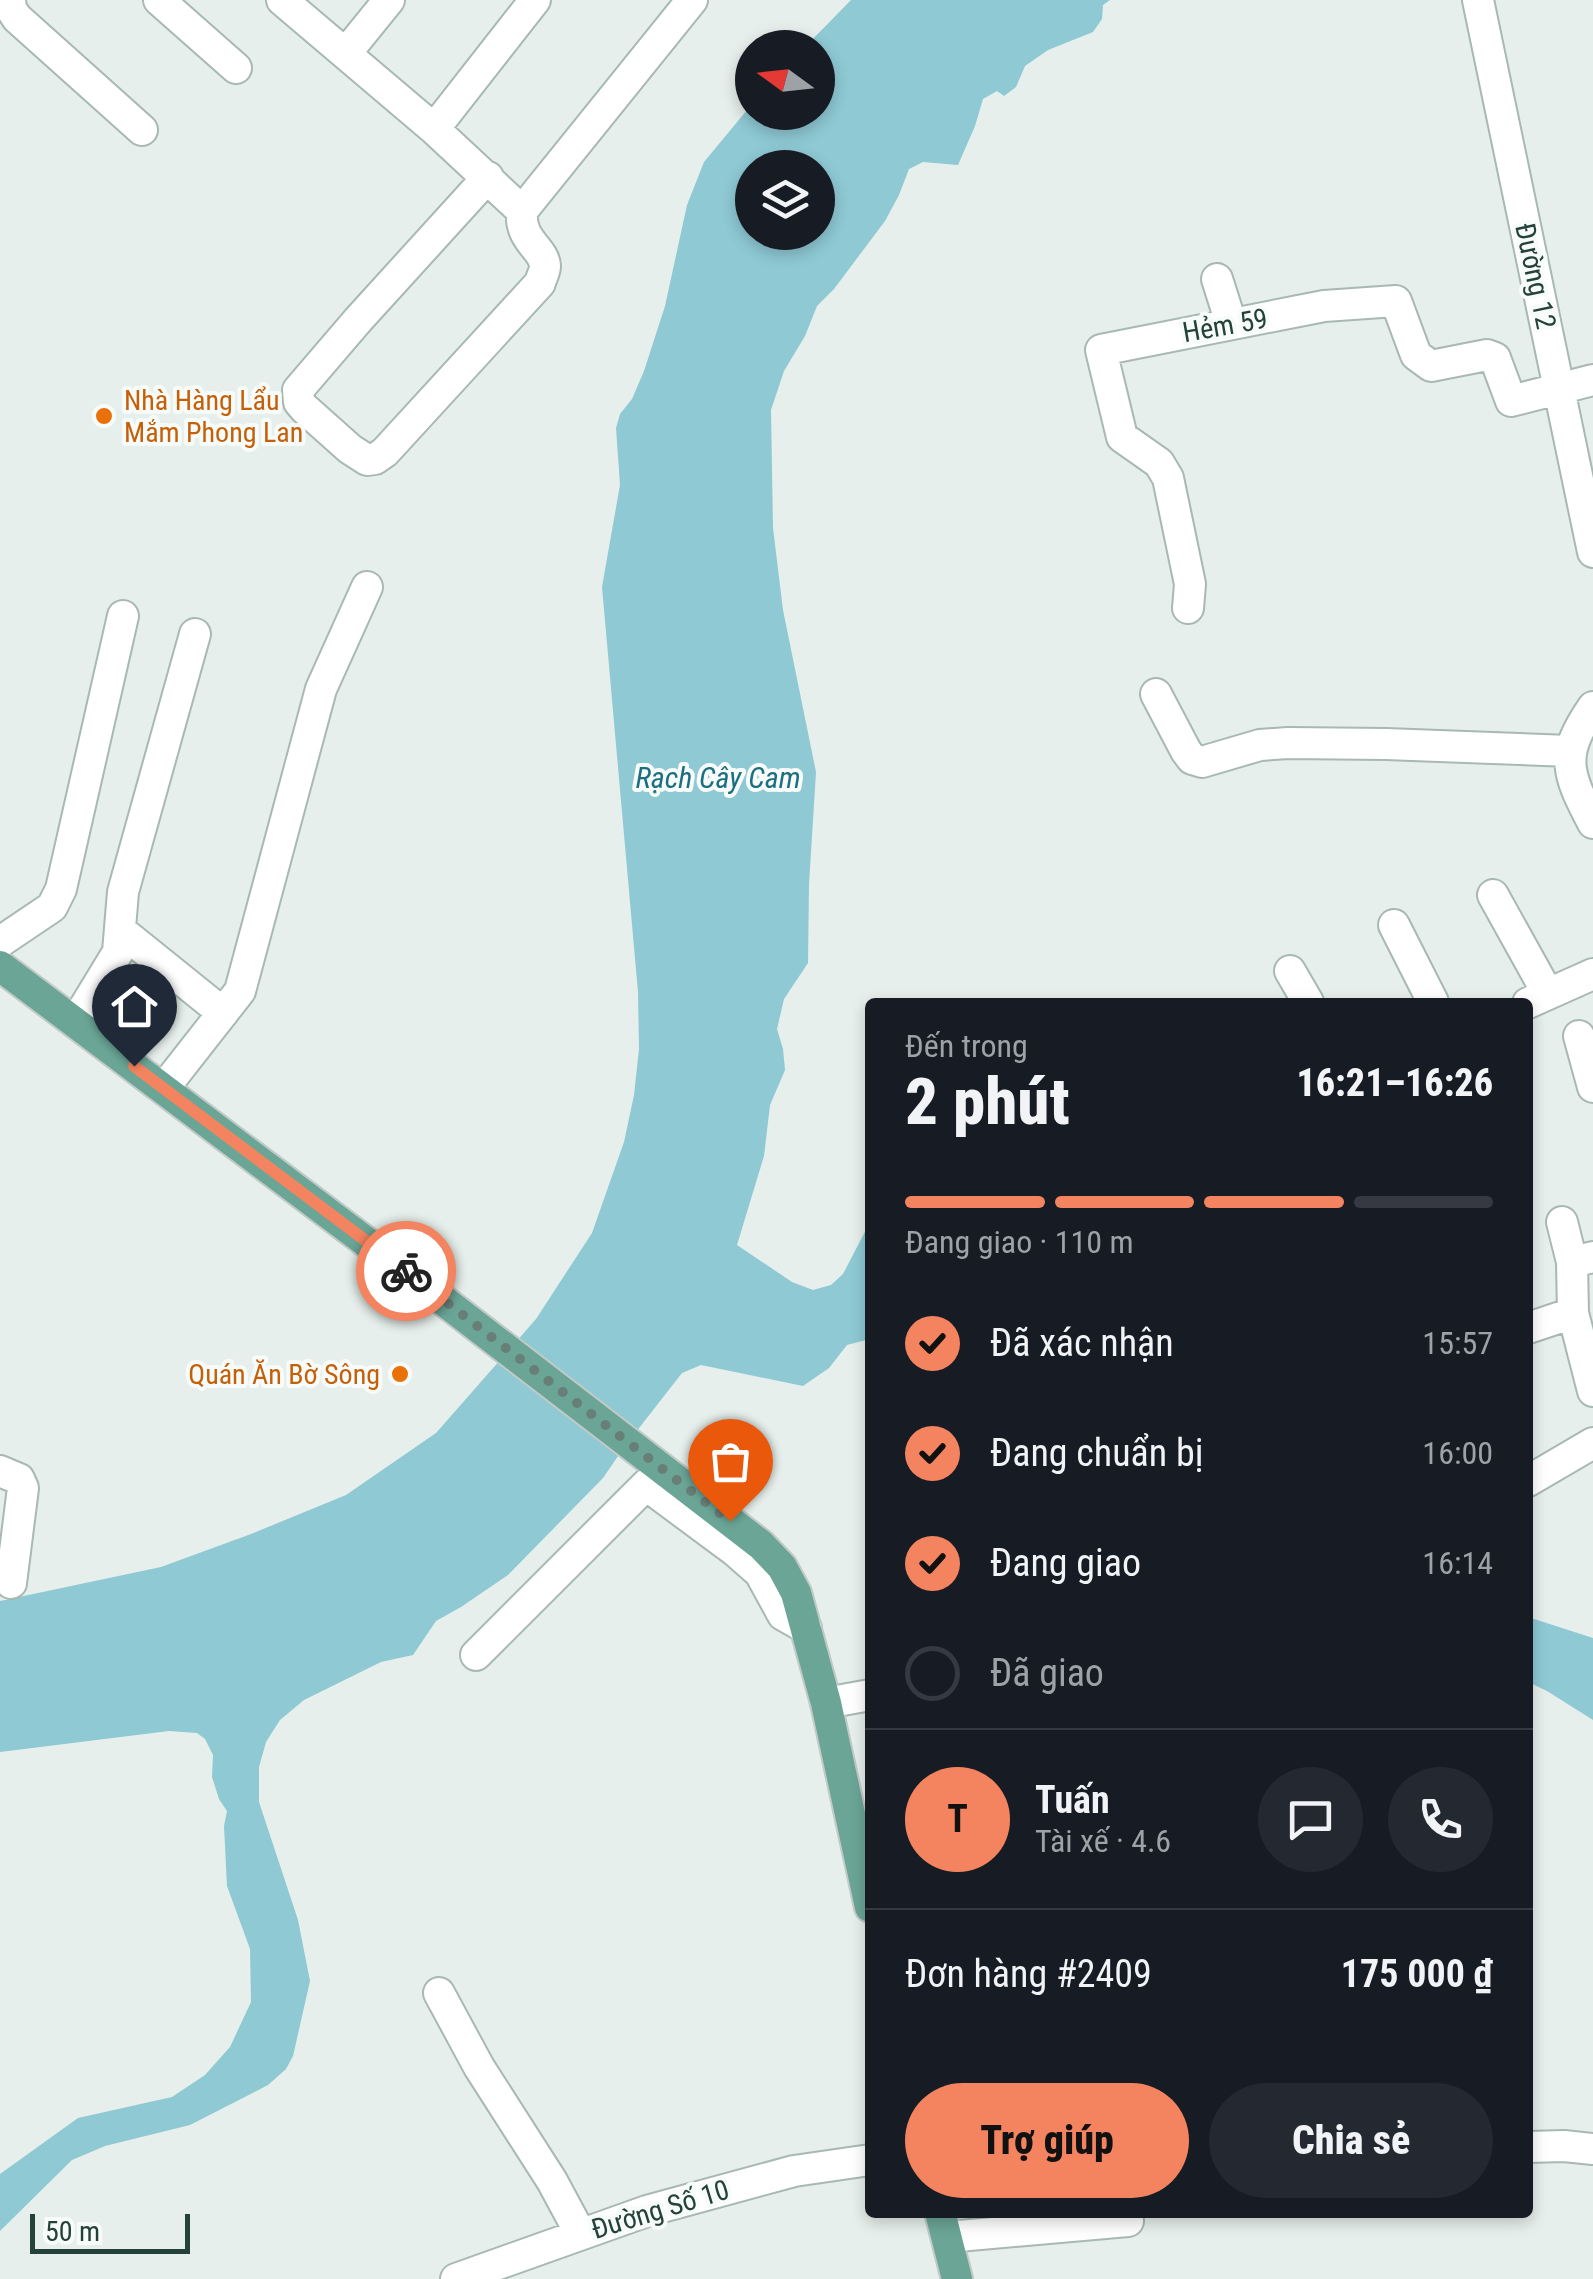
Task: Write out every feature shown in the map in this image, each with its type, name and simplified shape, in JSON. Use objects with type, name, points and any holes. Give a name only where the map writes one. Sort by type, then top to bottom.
[{"type":"main road","points":[[0,966],[418,1280],[761,1545],[782,1567],[796,1593],[826,1702],[865,1884]]},
{"type":"main road","points":[[944,2225],[957,2279]]},
{"type":"street","points":[[10,0],[17,18],[142,130]]},
{"type":"street","points":[[159,0],[236,68]]},
{"type":"street","points":[[282,0],[434,129],[522,211]]},
{"type":"street","points":[[346,53],[389,0]]},
{"type":"street","points":[[434,129],[535,0]]},
{"type":"street","points":[[488,177],[298,390],[304,408],[367,460],[385,452],[540,283],[545,266],[521,224],[522,211],[692,0]]},
{"type":"street","name":"Đường 12","points":[[1478,0],[1593,552]]},
{"type":"street","points":[[1217,280],[1231,323]]},
{"type":"street","name":"Hẻm 59","points":[[1188,608],[1190,584],[1168,478],[1159,464],[1122,437],[1101,350],[1324,306],[1396,301],[1416,355],[1431,366],[1487,354],[1495,358],[1511,401],[1559,388]]},
{"type":"street","points":[[1559,388],[1593,380]]},
{"type":"street","points":[[164,1088],[240,990],[322,689],[368,588]]},
{"type":"street","points":[[0,942],[52,907],[61,889],[123,616]]},
{"type":"street","points":[[76,1021],[118,952],[124,892],[195,634]]},
{"type":"street","points":[[1156,694],[1186,751],[1192,759],[1202,762],[1260,745],[1288,743],[1570,752]]},
{"type":"street","points":[[1593,707],[1576,731],[1570,752],[1574,787],[1593,823]]},
{"type":"street","points":[[1493,895],[1538,999],[1593,974]]},
{"type":"street","points":[[1394,925],[1431,998]]},
{"type":"street","points":[[120,930],[222,1013]]},
{"type":"street","points":[[1290,971],[1306,998]]},
{"type":"street","points":[[1579,1036],[1593,1087]]},
{"type":"street","points":[[1562,1222],[1582,1259],[1573,1313],[1593,1391]]},
{"type":"street","points":[[1533,1326],[1573,1313]]},
{"type":"street","points":[[1533,1478],[1593,1443]]},
{"type":"street","points":[[0,1471],[19,1479],[23,1488],[11,1582]]},
{"type":"street","points":[[476,1655],[646,1486],[747,1562],[760,1574],[783,1615],[806,1628]]},
{"type":"street","points":[[826,1702],[865,1696]]},
{"type":"street","points":[[439,1993],[580,2233]]},
{"type":"street","points":[[1533,2147],[1593,2149]]},
{"type":"street","name":"Đường Số 10","points":[[456,2279],[647,2211],[794,2170],[865,2161]]},
{"type":"street","points":[[944,2225],[1128,2220]]},
{"type":"water","name":"Rạch Cây Cam","points":[[851,0],[1110,0],[1103,5],[1102,19],[1093,32],[1048,50],[1025,66],[1016,87],[1004,96],[997,91],[983,99],[958,165],[923,162],[909,169],[885,221],[817,306],[784,371],[771,410],[773,528],[783,610],[816,772],[808,963],[784,999],[777,1029],[785,1070],[770,1105],[764,1156],[737,1245],[792,1282],[813,1290],[831,1285],[843,1274],[865,1232],[865,1340],[847,1345],[829,1368],[803,1386],[701,1365],[682,1373],[603,1478],[508,1575],[436,1621],[413,1655],[381,1662],[304,1700],[280,1720],[266,1742],[259,1767],[259,1802],[298,1920],[310,1981],[293,2056],[286,2069],[268,2085],[190,2125],[105,2146],[72,2160],[0,2231],[0,2174],[78,2118],[172,2097],[205,2075],[230,2047],[251,2002],[250,1949],[227,1886],[227,1811],[212,1777],[213,1755],[205,1739],[197,1733],[169,1731],[0,1752],[0,1601],[161,1567],[251,1534],[346,1495],[436,1433],[536,1319],[592,1233],[624,1142],[639,1049],[638,992],[602,587],[620,485],[616,428],[644,371],[665,306],[687,205],[704,162],[735,125],[735,130],[835,130],[835,30],[822,30]]},
{"type":"water","points":[[1533,1619],[1593,1638],[1593,1720],[1533,1684]]},
{"type":"way so far","points":[[406,1271],[730,1521]]},
{"type":"place","name":"Nhà Hàng Lẩu Mắm Phong Lan","points":[[104,416]]},
{"type":"place","name":"Quán Ăn Bờ Sông","points":[[400,1374]]},
{"type":"route","points":[[134,1066],[406,1271]]}]
